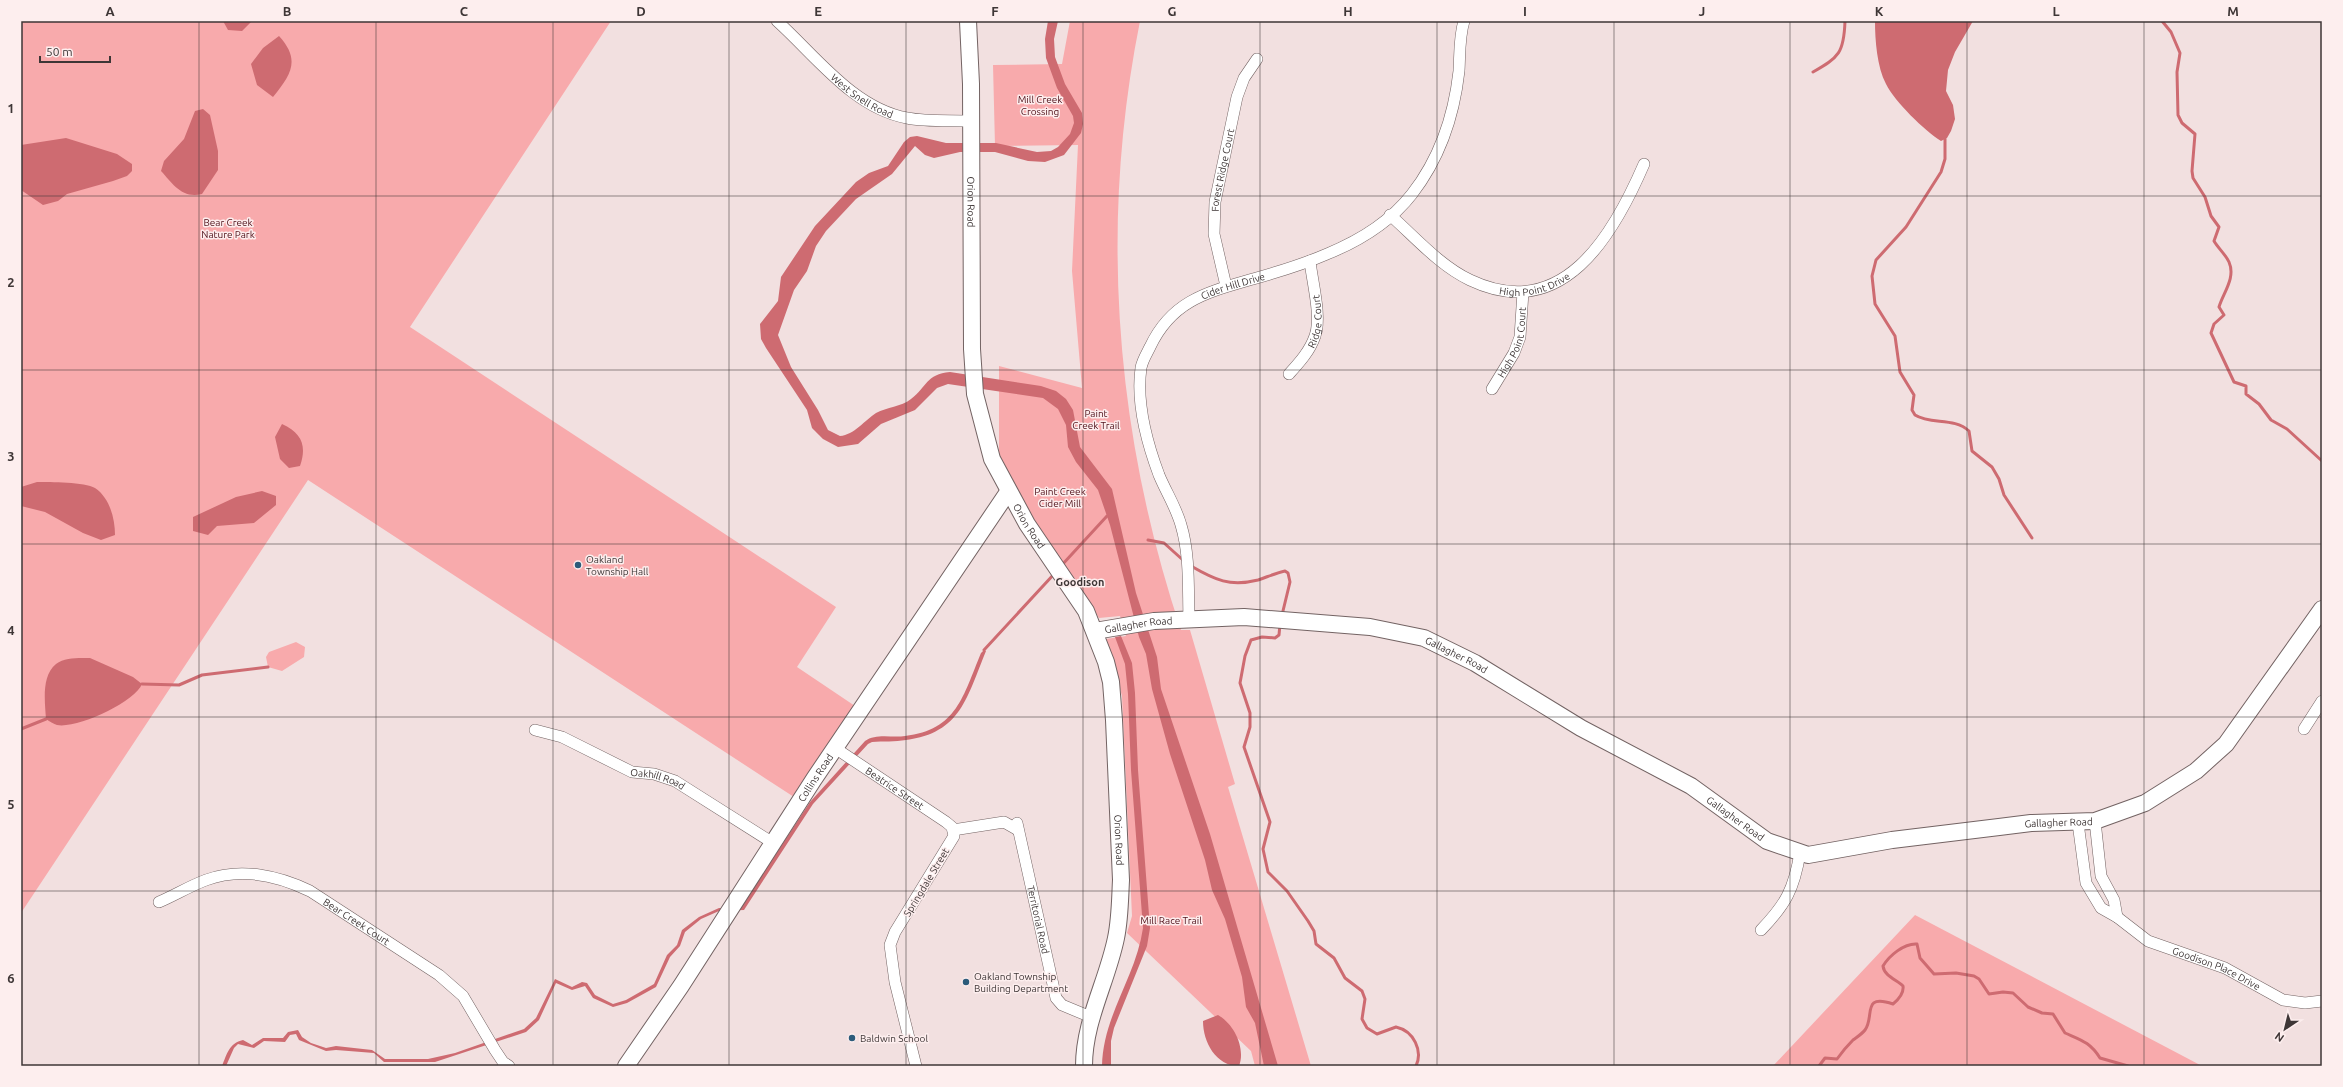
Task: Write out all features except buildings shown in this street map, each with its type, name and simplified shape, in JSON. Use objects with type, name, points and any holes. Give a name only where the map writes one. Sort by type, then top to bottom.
[{"type":"street","name":"West Snell Road","points":[[777,21],[836,77],[873,105],[907,118],[971,121]]},
{"type":"street","name":"Orion Road","points":[[968,21],[971,121],[972,371],[975,394],[992,459],[1008,492],[1027,524],[1069,583],[1095,631],[1111,682],[1115,728],[1121,880],[1116,939],[1092,1018]]},
{"type":"street","name":"Cider Hill Drive","points":[[1189,618],[1188,565],[1181,526],[1159,476],[1149,443],[1142,413],[1141,367],[1159,330],[1173,313],[1187,302],[1226,286],[1310,261],[1356,241],[1390,215],[1412,195],[1436,158],[1451,117],[1461,29],[1464,21]]},
{"type":"street","name":"Forest Ridge Court","points":[[1226,286],[1214,234],[1215,202],[1237,97],[1244,78],[1257,59]]},
{"type":"street","name":"High Point Drive","points":[[1390,215],[1451,268],[1469,280],[1495,290],[1523,292],[1536,290],[1559,281],[1588,260],[1605,238],[1627,202],[1644,164]]},
{"type":"street","name":"Ridge Court","points":[[1289,374],[1304,356],[1316,335],[1317,320],[1310,261]]},
{"type":"street","name":"High Point Court","points":[[1492,389],[1514,353],[1520,338],[1523,292]]},
{"type":"street","name":"Collins Road","points":[[626,1066],[681,986],[835,748],[1008,492]]},
{"type":"street","name":"Gallagher Road","points":[[1095,631],[1154,621],[1189,618],[1244,618],[1370,627],[1424,638],[1475,663],[1581,728],[1691,786],[1767,841],[1808,855],[1822,854],[1892,840],[2005,826],[2031,823],[2078,823],[2095,821],[2145,803],[2166,791],[2196,770],[2226,744],[2322,609]]},
{"type":"street","points":[[2304,729],[2322,701]]},
{"type":"street","name":"Oakhill Road","points":[[535,730],[562,737],[632,772],[654,774],[675,781],[773,843]]},
{"type":"street","name":"Beatrice Street","points":[[835,748],[940,818],[953,830]]},
{"type":"street","points":[[2095,821],[2101,876],[2114,900],[2117,917]]},
{"type":"street","name":"Territorial Road","points":[[953,830],[1004,822],[1018,827],[1031,879],[1056,998],[1062,1005],[1092,1018]]},
{"type":"street","name":"Goodison Place Drive","points":[[2078,823],[2086,883],[2101,908],[2117,917],[2148,941],[2220,965],[2283,1000],[2305,1003],[2322,1001]]},
{"type":"street","name":"Springdale Street","points":[[916,1066],[899,999],[890,945],[895,932],[954,836],[953,830]]},
{"type":"street","points":[[1761,930],[1780,911],[1789,896],[1796,876],[1800,853]]},
{"type":"street","name":"Bear Creek Court","points":[[159,902],[195,884],[222,876],[249,874],[292,882],[310,891],[439,974],[463,996],[503,1062],[510,1066]]},
{"type":"street","points":[[1084,1066],[1084,1045],[1092,1018]]},
{"type":"green space","name":"Bear Creek Nature Park","points":[[21,21],[611,21],[410,327],[836,607],[797,667],[855,706],[794,797],[308,480],[21,913]]},
{"type":"green space","points":[[1070,21],[1140,21],[1127,98],[1120,175],[1118,251],[1120,328],[1128,405],[1141,480],[1159,556],[1181,630],[1190,630],[1235,784],[1228,787],[1311,1066],[1255,1066],[1251,1051],[1127,933],[1132,916],[1122,696],[1106,639],[1126,636],[1120,616],[1099,618],[1030,519],[999,465],[999,366],[1082,388],[1072,271],[1078,145],[995,146],[993,65],[1062,64]]},
{"type":"green space","points":[[296,642],[305,647],[304,657],[282,671],[268,667],[266,657],[269,652]]},
{"type":"green space","points":[[1915,915],[2202,1066],[1773,1066]]},
{"type":"shaded area","points":[[223,21],[252,21],[242,31],[228,30]]},
{"type":"shaded area","points":[[1048,21],[1058,21],[1054,39],[1055,57],[1065,84],[1082,113],[1083,124],[1081,133],[1064,155],[1045,162],[1028,161],[995,152],[960,152],[934,158],[925,155],[915,146],[892,174],[856,199],[826,231],[816,246],[807,271],[794,290],[778,335],[791,367],[818,410],[828,430],[840,436],[855,430],[876,413],[907,402],[931,378],[942,373],[950,372],[1041,386],[1056,391],[1066,399],[1073,410],[1080,447],[1112,489],[1136,593],[1157,657],[1161,689],[1210,834],[1278,1066],[1264,1066],[1255,1023],[1246,1007],[1242,977],[1225,919],[1212,890],[1205,860],[1170,754],[1152,689],[1146,654],[1139,637],[1110,525],[1098,490],[1076,462],[1068,447],[1066,425],[1058,409],[1043,398],[948,384],[937,388],[915,410],[881,424],[858,444],[838,447],[823,439],[812,428],[807,410],[761,339],[760,324],[778,301],[781,277],[815,226],[856,182],[869,173],[888,166],[904,142],[910,137],[917,136],[946,143],[996,143],[1037,152],[1051,151],[1058,147],[1070,134],[1074,123],[1073,116],[1057,88],[1046,58],[1045,39]]},
{"type":"shaded area","points":[[1875,21],[1973,21],[1955,52],[1948,70],[1946,91],[1953,105],[1955,119],[1947,138],[1941,141],[1926,130],[1910,115],[1890,91],[1880,70],[1876,45]]},
{"type":"shaded area","points":[[279,36],[286,45],[292,60],[289,74],[285,82],[273,97],[257,85],[251,64],[263,48]]},
{"type":"shaded area","points":[[203,109],[210,115],[218,151],[218,170],[202,194],[195,195],[178,189],[161,171],[164,161],[184,139],[195,111]]},
{"type":"shaded area","points":[[66,138],[117,154],[132,164],[132,171],[127,176],[67,194],[58,201],[43,205],[21,190],[21,145]]},
{"type":"shaded area","points":[[282,424],[294,432],[301,441],[303,452],[300,466],[289,468],[280,459],[275,437]]},
{"type":"shaded area","points":[[37,482],[76,483],[95,488],[104,497],[111,509],[115,535],[101,540],[83,533],[45,512],[21,506],[21,487]]},
{"type":"shaded area","points":[[262,491],[276,496],[276,505],[254,523],[217,526],[208,535],[193,531],[193,517],[236,497]]},
{"type":"shaded area","points":[[1121,636],[1132,663],[1135,693],[1138,770],[1150,928],[1147,946],[1114,1028],[1111,1041],[1111,1066],[1102,1066],[1108,1030],[1134,963],[1143,928],[1131,770],[1128,694],[1125,664],[1115,637]]},
{"type":"shaded area","points":[[984,650],[986,651],[967,698],[960,710],[950,721],[939,730],[924,736],[902,741],[872,742],[868,744],[813,804],[744,910],[719,911],[701,919],[685,932],[680,946],[670,957],[656,987],[627,1003],[613,1007],[593,998],[585,986],[572,990],[556,983],[539,1020],[526,1032],[435,1062],[384,1062],[374,1053],[336,1050],[326,1051],[299,1040],[296,1034],[290,1035],[285,1042],[264,1041],[254,1048],[238,1044],[234,1048],[226,1066],[222,1066],[227,1053],[238,1041],[243,1040],[252,1045],[263,1038],[283,1038],[288,1032],[298,1030],[302,1037],[311,1043],[326,1048],[336,1046],[372,1050],[385,1059],[428,1059],[455,1053],[524,1029],[536,1018],[555,979],[572,987],[582,982],[587,983],[595,995],[613,1004],[626,1000],[654,984],[667,955],[677,945],[682,930],[699,917],[719,908],[740,908],[810,802],[865,741],[879,736],[905,736],[922,732],[936,727],[947,718],[963,697],[981,653]]},
{"type":"shaded area","points":[[72,658],[90,658],[133,677],[142,684],[129,699],[91,719],[78,723],[57,725],[46,719],[45,690],[48,675],[51,669],[56,664],[64,660]]},
{"type":"shaded area","points":[[1218,1015],[1234,1030],[1240,1044],[1241,1059],[1239,1066],[1224,1062],[1218,1057],[1212,1051],[1205,1037],[1203,1021]]},
{"type":"waterway","points":[[1813,72],[1829,62],[1838,53],[1843,40],[1845,21]]},
{"type":"waterway","points":[[2162,21],[2171,32],[2180,53],[2177,72],[2178,115],[2182,123],[2195,134],[2192,171],[2193,178],[2205,197],[2211,216],[2219,227],[2214,241],[2228,259],[2231,268],[2230,280],[2219,307],[2224,315],[2214,324],[2211,333],[2234,382],[2246,386],[2246,394],[2259,404],[2271,420],[2287,429],[2322,461]]},
{"type":"waterway","points":[[1945,139],[1945,159],[1941,172],[1906,227],[1876,260],[1872,276],[1875,304],[1895,336],[1900,372],[1914,395],[1912,410],[1915,415],[1928,420],[1950,422],[1969,431],[1972,451],[1992,467],[1999,479],[2004,495],[2032,538]]},
{"type":"waterway","points":[[1061,566],[1107,516]]},
{"type":"waterway","points":[[1148,540],[1164,543],[1184,561]]},
{"type":"waterway","points":[[1191,566],[1223,581],[1239,583],[1258,580],[1285,571],[1288,573],[1290,582],[1282,615]]},
{"type":"waterway","points":[[984,650],[1055,573]]},
{"type":"waterway","points":[[1280,624],[1279,635],[1275,638],[1262,637],[1251,640],[1245,656],[1240,683],[1250,713],[1250,727],[1244,747],[1270,822],[1263,849],[1268,872],[1287,891],[1308,921],[1314,931],[1316,944],[1334,958],[1345,978],[1362,991],[1365,999],[1362,1019],[1367,1028],[1377,1034],[1396,1027],[1408,1033],[1412,1037],[1417,1048],[1418,1060],[1416,1066]]},
{"type":"waterway","points":[[142,684],[179,685],[202,675],[268,667]]},
{"type":"waterway","points":[[21,729],[46,719]]},
{"type":"waterway","points":[[1819,1066],[1825,1058],[1837,1059],[1851,1042],[1865,1030],[1868,1025],[1873,1004],[1883,1001],[1893,1004],[1899,998],[1902,994],[1903,986],[1888,975],[1883,966],[1897,951],[1912,944],[1917,944],[1920,958],[1934,974],[1956,973],[1974,976],[1979,979],[1989,994],[2003,992],[2013,993],[2028,1007],[2042,1013],[2053,1014],[2065,1033],[2089,1045],[2100,1058],[2128,1066]]},
{"type":"place","name":"Oakland Township Hall","points":[[578,565]]},
{"type":"place","name":"Oakland Township Building Department","points":[[966,982]]},
{"type":"place","name":"Baldwin School","points":[[852,1038]]},
{"type":"district","name":"Goodison","points":[[1080,582]]},
{"type":"park label","name":"Mill Creek Crossing","points":[[1040,104]]},
{"type":"park label","name":"Paint Creek Trail","points":[[1096,418]]},
{"type":"park label","name":"Paint Creek Cider Mill","points":[[1060,496]]},
{"type":"park label","name":"Mill Race Trail","points":[[1171,920]]}]
